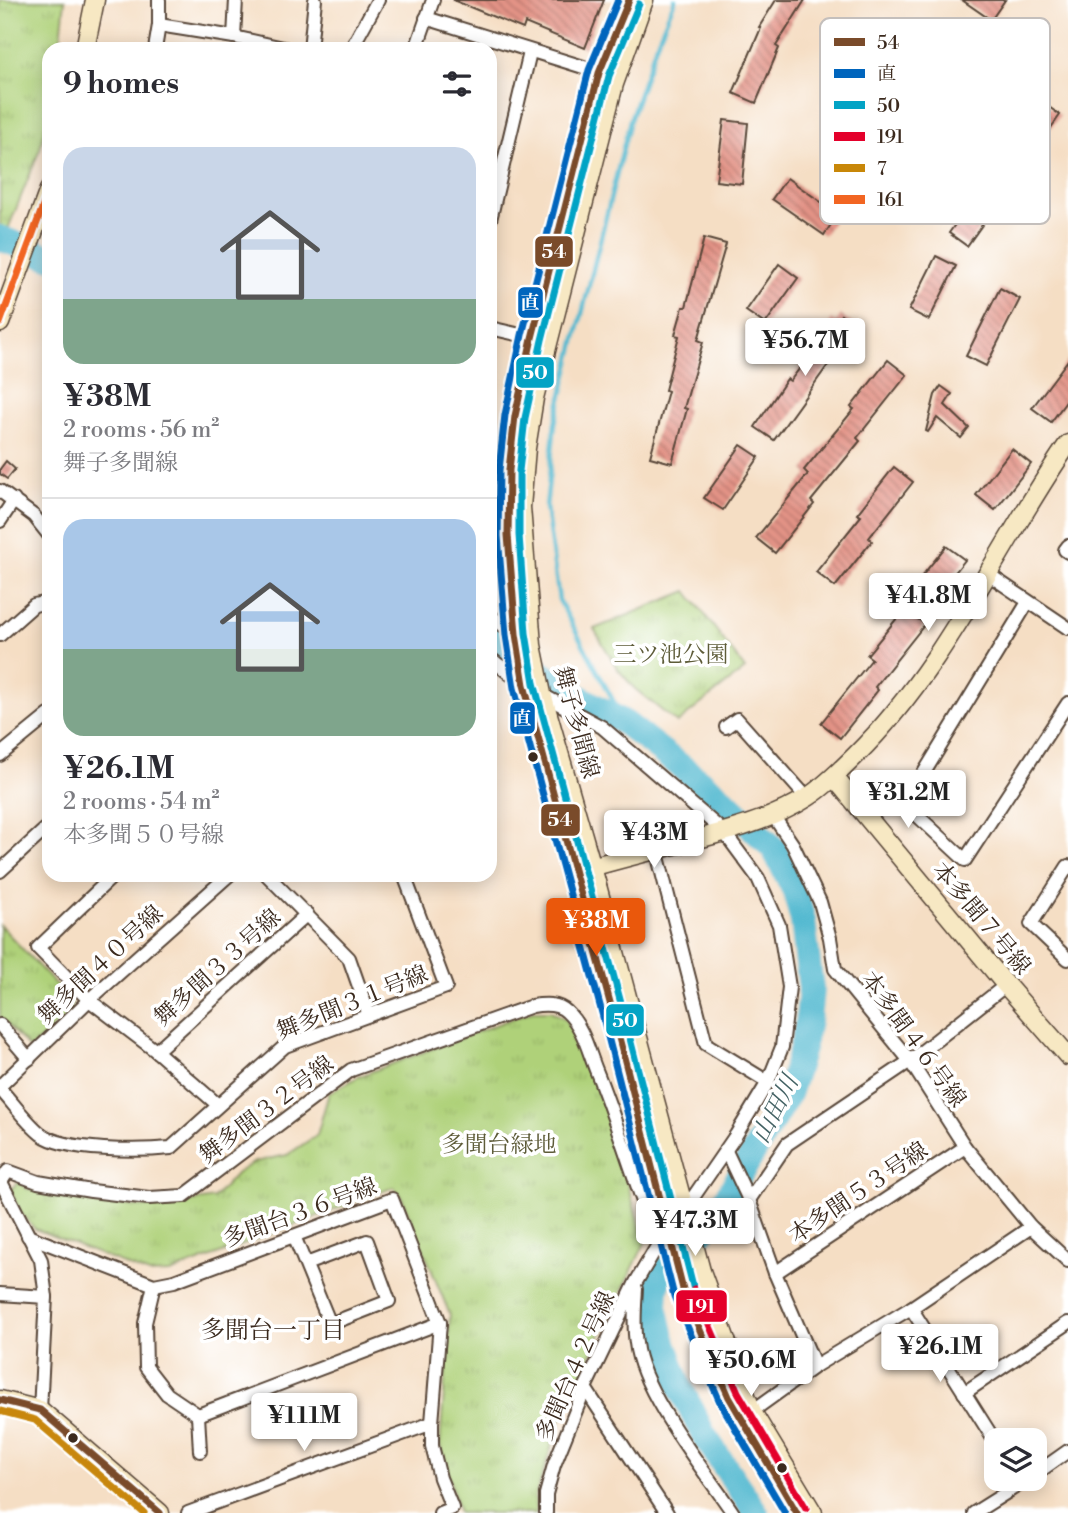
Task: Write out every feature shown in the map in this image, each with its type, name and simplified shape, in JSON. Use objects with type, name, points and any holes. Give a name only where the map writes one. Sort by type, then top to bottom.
[{"type":"street","points":[[86,42],[94,0]]},
{"type":"street","points":[[156,42],[159,0]]},
{"type":"street","points":[[234,37],[236,0]]},
{"type":"street","points":[[311,42],[315,0]]},
{"type":"street","points":[[355,42],[378,0]]},
{"type":"street","points":[[418,42],[433,0]]},
{"type":"street","name":"舞子多聞線","points":[[629,0],[540,339],[515,416],[509,470],[508,535],[516,634],[524,685],[612,1010],[664,1238],[713,1363],[813,1513]]},
{"type":"street","name":"舞子多聞線","points":[[608,75],[644,0]]},
{"type":"street","points":[[426,18],[608,75]]},
{"type":"street","points":[[159,25],[256,42]]},
{"type":"street","points":[[497,191],[530,52]]},
{"type":"street","points":[[1,322],[42,211]]},
{"type":"street","points":[[497,330],[540,339]]},
{"type":"street","name":"舞子多聞線","points":[[540,339],[521,507],[532,645],[542,694],[592,867],[701,1271],[747,1415],[797,1513]]},
{"type":"street","points":[[573,872],[724,832],[807,798],[834,776],[885,727],[929,668],[1068,444]]},
{"type":"street","points":[[0,491],[34,516],[42,526]]},
{"type":"street","points":[[0,521],[14,500]]},
{"type":"street","points":[[1068,546],[1065,550],[1068,552]]},
{"type":"street","points":[[988,574],[1068,628]]},
{"type":"street","points":[[1028,602],[905,804],[965,860],[1068,703]]},
{"type":"street","points":[[0,635],[34,605],[42,603]]},
{"type":"street","points":[[497,621],[532,645]]},
{"type":"street","name":"多聞台４２号線","points":[[497,664],[524,685],[601,727],[724,832],[758,878],[779,925],[789,987],[782,1047],[768,1082],[726,1151],[636,1282],[585,1388],[554,1465],[546,1494],[546,1513]]},
{"type":"street","points":[[726,727],[741,716],[807,798]]},
{"type":"street","points":[[0,755],[42,721]]},
{"type":"street","name":"本多聞７号線","points":[[834,776],[1068,1056]]},
{"type":"street","name":"本多聞４６号線","points":[[772,814],[793,845],[820,902],[830,937],[835,969],[910,1061],[965,1147],[1031,1227],[1068,1262]]},
{"type":"street","points":[[0,871],[42,832]]},
{"type":"street","points":[[656,849],[706,1044],[768,1082]]},
{"type":"street","points":[[1068,866],[1031,924],[1068,959]]},
{"type":"street","points":[[107,882],[38,947],[89,1000],[156,1051],[218,1105]]},
{"type":"street","name":"舞多聞４０号線","points":[[0,1088],[89,1000],[221,882]]},
{"type":"street","points":[[274,882],[349,958],[369,1015]]},
{"type":"street","name":"舞多聞３１号線","points":[[0,1088],[42,1135],[72,1146],[151,1150],[171,1147],[285,1046],[446,987],[407,882]]},
{"type":"street","name":"舞多聞３３号線","points":[[156,1051],[307,914]]},
{"type":"street","points":[[749,1200],[787,1144],[910,1061],[1006,985]]},
{"type":"street","name":"舞多聞３２号線","points":[[28,1236],[1,1182],[8,1171],[38,1182],[91,1191],[149,1198],[184,1196],[351,1070],[532,1006],[547,1004],[565,1010],[579,1027],[609,1103],[643,1206],[664,1238]]},
{"type":"street","points":[[0,1026],[29,1059]]},
{"type":"street","name":"本多聞５３号線","points":[[775,1273],[965,1147]]},
{"type":"street","points":[[726,1151],[749,1200],[775,1273],[816,1366]]},
{"type":"street","name":"多聞台３６号線","points":[[155,1285],[174,1282],[392,1199],[440,1322],[432,1446],[448,1511]]},
{"type":"street","points":[[747,1415],[816,1366],[911,1308],[1031,1227]]},
{"type":"street","points":[[28,1236],[155,1285],[145,1324],[146,1367],[167,1394],[198,1415]]},
{"type":"street","points":[[28,1236],[41,1260],[46,1297],[40,1410]]},
{"type":"street","points":[[294,1236],[330,1324],[389,1301],[367,1241],[306,1264]]},
{"type":"street","points":[[636,1282],[636,1344],[645,1377],[665,1412],[733,1513]]},
{"type":"street","points":[[0,1294],[46,1297]]},
{"type":"street","points":[[911,1308],[986,1428]]},
{"type":"street","points":[[198,1415],[440,1322]]},
{"type":"street","points":[[964,1393],[1068,1323]]},
{"type":"street","points":[[585,1388],[667,1513]]},
{"type":"street","points":[[0,1400],[40,1410],[160,1513]]},
{"type":"street","points":[[198,1415],[200,1451]]},
{"type":"street","points":[[188,1513],[432,1423]]},
{"type":"street","points":[[1047,1466],[1068,1451]]},
{"type":"street","points":[[974,1513],[1006,1491]]},
{"type":"green space","points":[[0,0],[65,0],[61,42],[42,42],[40,149],[8,229],[0,226]]},
{"type":"green space","name":"三ツ池公園","points":[[687,591],[745,669],[677,723],[634,688],[617,668],[594,629]]},
{"type":"green space","points":[[0,925],[72,1002],[72,1011],[30,1049],[0,1017]]},
{"type":"green space","name":"多聞台緑地","points":[[532,1011],[551,1011],[566,1019],[604,1104],[645,1243],[562,1415],[535,1497],[536,1513],[459,1513],[440,1445],[450,1315],[402,1198],[394,1187],[170,1273],[149,1274],[35,1229],[21,1214],[10,1190],[18,1182],[28,1189],[137,1207],[214,1198],[237,1173],[255,1162],[287,1155],[317,1135],[329,1093],[360,1076]]},
{"type":"building","points":[[453,0],[604,0],[585,48],[525,23],[523,29]]},
{"type":"building","points":[[776,0],[805,0],[776,46],[779,48],[756,103],[733,93],[761,28],[759,27]]},
{"type":"building","points":[[962,0],[1005,0],[992,18],[988,18]]},
{"type":"building","points":[[1050,108],[1060,115],[1050,129]]},
{"type":"building","points":[[724,120],[748,123],[742,184],[716,181]]},
{"type":"building","points":[[787,178],[820,201],[820,224],[831,224],[824,235],[772,199]]},
{"type":"building","points":[[955,224],[983,224],[967,246],[949,233]]},
{"type":"building","points":[[704,238],[726,244],[698,340],[703,342],[672,463],[650,457],[668,391],[665,390],[679,336],[675,335],[683,307],[686,307]]},
{"type":"building","points":[[936,256],[956,266],[929,320],[909,310]]},
{"type":"building","points":[[779,264],[798,278],[765,324],[746,311]]},
{"type":"building","points":[[1000,288],[1020,299],[986,366],[966,356]]},
{"type":"building","points":[[841,315],[856,326],[774,440],[755,427],[787,379],[790,381],[809,356],[832,319],[836,322]]},
{"type":"building","points":[[888,360],[907,375],[857,438],[860,441],[811,501],[814,504],[775,553],[756,538],[808,474],[804,470],[854,409],[851,407]]},
{"type":"building","points":[[1068,360],[1068,399],[1051,422],[1032,408]]},
{"type":"building","points":[[941,386],[952,394],[945,405],[969,428],[961,438],[937,418],[928,432],[926,431],[935,395]]},
{"type":"building","points":[[741,445],[759,457],[723,510],[704,498]]},
{"type":"building","points":[[1012,449],[1031,464],[995,510],[976,495]]},
{"type":"building","points":[[6,461],[15,469],[7,479],[0,474]]},
{"type":"building","points":[[894,467],[913,482],[869,538],[872,541],[835,587],[816,572],[861,516],[857,514]]},
{"type":"building","points":[[946,546],[965,560],[918,619],[925,624],[875,687],[878,690],[840,738],[821,723],[872,659],[867,655],[915,596],[909,592]]},
{"type":"waterway","points":[[626,724],[559,600],[546,507],[555,423],[630,120],[657,42],[675,0]]},
{"type":"waterway","points":[[0,238],[42,254]]},
{"type":"waterway","name":"山田川","points":[[497,641],[553,682],[626,724],[723,799],[774,849],[795,891],[803,921],[811,989],[808,1021],[788,1094],[714,1219],[662,1274],[656,1288],[655,1306],[662,1337],[679,1385],[703,1434],[756,1513]]},
{"type":"transit line","name":"直","points":[[618,0],[589,70],[522,335],[505,415],[499,470],[498,536],[506,635],[514,688],[602,1013],[674,1296],[720,1402],[785,1513]]},
{"type":"transit line","name":"54","points":[[629,0],[599,73],[515,416],[509,470],[508,535],[516,634],[524,685],[612,1010],[684,1293],[729,1397],[797,1513]]},
{"type":"transit line","name":"50","points":[[639,4],[609,76],[542,340],[525,418],[519,471],[519,535],[526,633],[534,683],[622,1007],[694,1290]]},
{"type":"transit line","name":"161","points":[[0,323],[42,209]]},
{"type":"transit line","name":"191","points":[[694,1289],[738,1392],[806,1508]]},
{"type":"transit line","name":"54","points":[[0,1400],[40,1410],[160,1513]]},
{"type":"transit line","name":"7","points":[[0,1411],[35,1420],[144,1513]]},
{"type":"district","name":"多聞台一丁目","points":[[273,1330]]}]
